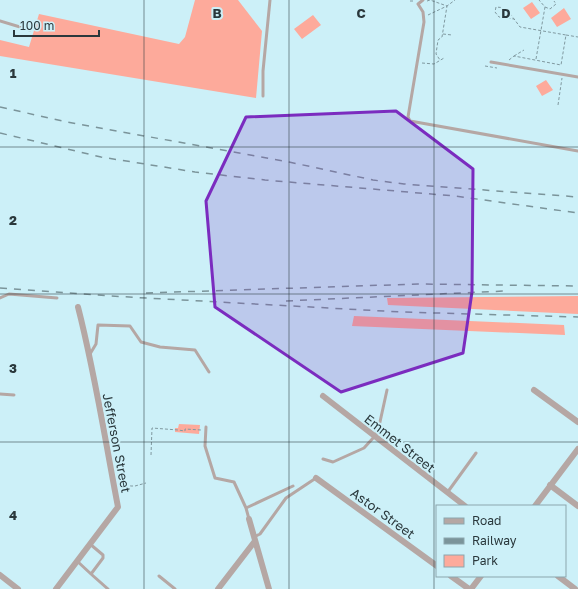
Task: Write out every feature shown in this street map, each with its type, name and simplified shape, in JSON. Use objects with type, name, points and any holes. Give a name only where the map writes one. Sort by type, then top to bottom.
[{"type":"street","name":"Jefferson Street","points":[[56,589],[118,507],[90,355],[78,307]]},
{"type":"street","points":[[534,390],[578,422]]},
{"type":"street","name":"Emmet Street","points":[[323,396],[464,505]]},
{"type":"street","points":[[536,505],[578,449]]},
{"type":"street","name":"Astor Street","points":[[316,478],[436,565]]},
{"type":"street","points":[[550,486],[578,506]]},
{"type":"street","points":[[249,519],[269,589]]},
{"type":"street","points":[[218,589],[255,539]]},
{"type":"street","points":[[0,575],[10,587],[18,589]]},
{"type":"street","points":[[452,577],[470,589],[480,577]]},
{"type":"street","points":[[559,577],[575,589]]},
{"type":"lane","points":[[263,96],[263,71],[270,0]]},
{"type":"lane","points":[[424,2],[418,4],[423,12],[424,22],[408,117],[410,121],[578,151]]},
{"type":"lane","points":[[0,21],[30,30]]},
{"type":"lane","points":[[491,62],[578,78]]},
{"type":"lane","points":[[0,298],[9,294],[58,298]]},
{"type":"lane","points":[[90,355],[96,344],[98,325],[130,326],[142,342],[160,347],[195,350],[209,372]]},
{"type":"lane","points":[[323,459],[334,462],[364,448],[378,430],[387,390]]},
{"type":"lane","points":[[0,394],[14,394]]},
{"type":"lane","points":[[206,428],[205,446],[215,478],[234,482],[246,508],[249,519]]},
{"type":"lane","points":[[447,493],[476,452]]},
{"type":"lane","points":[[255,539],[286,498],[316,478]]},
{"type":"lane","points":[[246,508],[293,486]]},
{"type":"lane","points":[[90,544],[103,555],[103,558],[91,574]]},
{"type":"lane","points":[[77,561],[108,589]]},
{"type":"lane","points":[[159,576],[175,589]]},
{"type":"path","points":[[410,1],[417,0]]},
{"type":"path","points":[[424,2],[430,0],[447,6]]},
{"type":"path","points":[[427,16],[447,6],[455,0]]},
{"type":"path","points":[[539,0],[545,7],[550,9],[556,4],[554,1]]},
{"type":"path","points":[[440,61],[436,54],[438,40],[442,37],[447,6]]},
{"type":"path","points":[[514,19],[499,17],[495,12],[496,7],[506,8],[520,27],[578,37]]},
{"type":"path","points":[[536,60],[545,7]]},
{"type":"path","points":[[426,14],[428,19]]},
{"type":"path","points":[[442,34],[452,35]]},
{"type":"path","points":[[514,56],[561,65],[566,35]]},
{"type":"path","points":[[485,66],[496,68],[524,50]]},
{"type":"path","points":[[422,61],[422,63],[434,64],[444,58]]},
{"type":"path","points":[[558,105],[562,75]]},
{"type":"path","points":[[151,455],[152,428],[185,431],[185,429],[206,428]]},
{"type":"path","points":[[114,486],[135,486],[146,483]]},
{"type":"highlighted area","points":[[396,111],[473,169],[472,292],[463,353],[341,392],[215,307],[206,201],[246,117]]},
{"type":"green space","points":[[195,0],[238,0],[262,31],[256,98],[0,56],[0,40],[29,47],[39,14],[179,44],[185,37]]},
{"type":"green space","points":[[532,2],[540,13],[531,19],[523,8]]},
{"type":"green space","points":[[564,8],[571,19],[557,27],[551,18]]},
{"type":"green space","points":[[313,15],[321,25],[302,39],[294,29]]},
{"type":"green space","points":[[546,80],[553,90],[542,96],[536,86]]},
{"type":"green space","points":[[578,296],[578,314],[388,305],[387,298]]},
{"type":"green space","points":[[354,316],[564,325],[565,335],[352,326]]},
{"type":"green space","points":[[179,424],[200,425],[199,434],[175,432],[175,428],[178,428]]},
{"type":"railway","points":[[0,107],[67,122],[289,162],[373,180],[404,184],[578,197]]},
{"type":"railway","points":[[0,133],[101,157],[195,172],[265,180],[455,196],[578,213]]},
{"type":"railway","points":[[146,293],[418,284],[578,286]]},
{"type":"railway","points":[[0,288],[110,296],[401,312],[578,317]]},
{"type":"railway","points":[[286,301],[504,291]]}]
